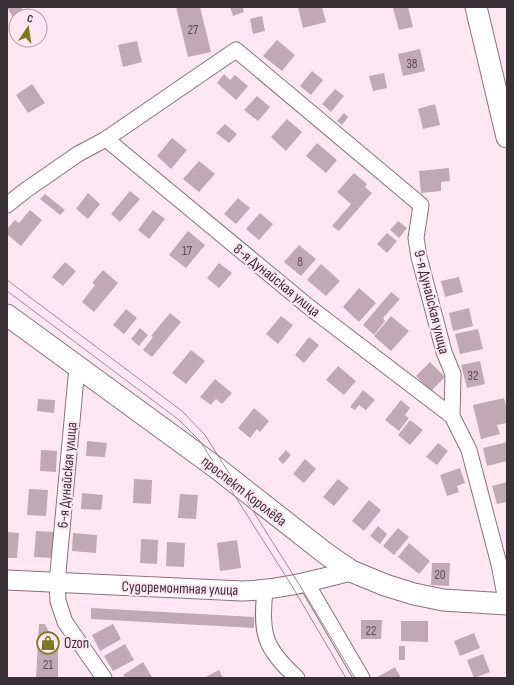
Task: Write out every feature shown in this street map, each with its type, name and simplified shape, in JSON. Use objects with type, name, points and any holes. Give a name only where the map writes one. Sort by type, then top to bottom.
[{"type":"main road","points":[[476,7],[507,137]]},
{"type":"main road","name":"проспект Королёва","points":[[7,315],[218,469],[319,548],[351,571],[385,585],[414,594],[443,600],[507,605]]},
{"type":"street","name":"9-я Дунайская улица","points":[[106,140],[236,50],[421,205],[416,238],[419,257],[444,352],[453,374],[452,416],[468,450],[499,564],[507,605]]},
{"type":"street","points":[[7,205],[78,154],[106,140]]},
{"type":"street","name":"8-я Дунайская улица","points":[[106,140],[309,307],[452,416]]},
{"type":"street","name":"6-я Дунайская улица","points":[[77,367],[57,583],[58,600],[65,622],[104,678]]},
{"type":"street","name":"Судоремонтная улица","points":[[7,580],[265,591],[351,571]]},
{"type":"street","points":[[306,582],[362,678]]},
{"type":"street","points":[[265,591],[262,613],[265,639],[282,664],[297,678]]},
{"type":"building","points":[[7,7],[22,8],[8,8]]},
{"type":"building","points":[[176,7],[200,7],[211,52],[188,57]]},
{"type":"building","points":[[230,7],[243,7],[244,12],[233,16]]},
{"type":"building","points":[[298,7],[322,7],[326,22],[303,28]]},
{"type":"building","points":[[408,7],[413,27],[399,30],[393,8]]},
{"type":"building","points":[[262,16],[265,31],[253,34],[250,19]]},
{"type":"building","points":[[277,40],[295,55],[282,71],[263,56]]},
{"type":"building","points":[[137,41],[142,62],[123,67],[118,45]]},
{"type":"building","points":[[420,49],[425,71],[403,76],[398,54]]},
{"type":"building","points":[[312,71],[323,80],[311,95],[300,86]]},
{"type":"building","points":[[384,73],[387,88],[373,91],[369,76]]},
{"type":"building","points":[[224,74],[230,80],[235,75],[248,86],[236,100],[217,83]]},
{"type":"building","points":[[32,84],[45,103],[28,113],[16,95]]},
{"type":"building","points":[[335,89],[344,96],[331,112],[322,104]]},
{"type":"building","points":[[257,96],[270,107],[258,121],[244,110]]},
{"type":"building","points":[[435,104],[440,125],[423,129],[418,109]]},
{"type":"building","points":[[344,113],[348,117],[342,125],[337,121]]},
{"type":"building","points":[[287,119],[302,132],[286,151],[271,137]]},
{"type":"building","points":[[225,124],[237,134],[229,143],[216,133]]},
{"type":"building","points":[[172,138],[187,150],[171,169],[157,156]]},
{"type":"building","points":[[317,143],[337,160],[326,173],[306,156]]},
{"type":"building","points":[[199,161],[215,174],[199,192],[183,179]]},
{"type":"building","points":[[449,168],[450,181],[441,182],[441,191],[421,193],[419,171]]},
{"type":"building","points":[[354,173],[367,184],[365,187],[372,193],[339,231],[332,226],[351,204],[337,192]]},
{"type":"building","points":[[130,191],[140,199],[120,222],[111,214]]},
{"type":"building","points":[[88,193],[100,204],[88,219],[76,209]]},
{"type":"building","points":[[45,194],[65,210],[60,215],[40,199]]},
{"type":"building","points":[[238,198],[250,208],[236,224],[224,214]]},
{"type":"building","points":[[30,210],[42,220],[21,246],[7,234],[7,229],[15,220],[19,223]]},
{"type":"building","points":[[153,210],[165,219],[149,239],[138,230]]},
{"type":"building","points":[[260,213],[273,224],[259,240],[246,229]]},
{"type":"building","points":[[398,221],[407,228],[399,238],[390,230]]},
{"type":"building","points":[[188,231],[205,245],[186,268],[169,255]]},
{"type":"building","points":[[387,233],[397,241],[387,253],[377,244]]},
{"type":"building","points":[[299,245],[316,259],[301,276],[284,262]]},
{"type":"building","points":[[65,262],[76,271],[63,286],[52,277]]},
{"type":"building","points":[[219,263],[232,273],[219,288],[207,278]]},
{"type":"building","points":[[321,264],[340,281],[326,296],[307,280]]},
{"type":"building","points":[[103,270],[118,283],[94,312],[82,302],[95,285],[92,283]]},
{"type":"building","points":[[459,277],[463,292],[445,297],[441,281]]},
{"type":"building","points":[[359,288],[376,303],[359,322],[343,307]]},
{"type":"building","points":[[391,292],[400,299],[383,318],[385,321],[374,335],[363,325]]},
{"type":"building","points":[[469,308],[473,326],[453,331],[449,313]]},
{"type":"building","points":[[126,309],[137,318],[124,334],[113,325]]},
{"type":"building","points":[[170,313],[181,322],[152,357],[143,350],[153,337],[151,336]]},
{"type":"building","points":[[281,316],[293,325],[278,344],[266,334]]},
{"type":"building","points":[[391,316],[409,331],[391,351],[374,336]]},
{"type":"building","points":[[140,328],[148,335],[139,346],[131,339]]},
{"type":"building","points":[[478,329],[483,349],[460,354],[455,334]]},
{"type":"building","points":[[309,337],[319,345],[304,363],[295,355]]},
{"type":"building","points":[[191,350],[205,361],[186,384],[172,373]]},
{"type":"building","points":[[480,361],[485,384],[467,388],[461,365]]},
{"type":"building","points":[[430,362],[445,377],[431,391],[416,376]]},
{"type":"building","points":[[338,366],[356,381],[344,395],[326,380]]},
{"type":"building","points":[[215,379],[232,393],[222,404],[216,399],[211,405],[200,397]]},
{"type":"building","points":[[363,390],[375,400],[366,410],[359,405],[355,410],[350,407]]},
{"type":"building","points":[[504,398],[507,410],[507,423],[497,425],[500,434],[481,439],[473,405]]},
{"type":"building","points":[[38,399],[55,400],[54,413],[37,411]]},
{"type":"building","points":[[401,400],[410,408],[405,415],[409,418],[399,431],[385,420]]},
{"type":"building","points":[[254,408],[269,421],[260,432],[257,429],[250,438],[238,428]]},
{"type":"building","points":[[410,420],[423,430],[410,445],[398,435]]},
{"type":"building","points":[[87,441],[107,443],[105,457],[86,456]]},
{"type":"building","points":[[507,442],[507,461],[487,466],[483,448]]},
{"type":"building","points":[[438,443],[448,451],[437,465],[426,457]]},
{"type":"building","points":[[41,450],[57,451],[56,472],[40,471]]},
{"type":"building","points":[[286,450],[291,455],[283,464],[278,459]]},
{"type":"building","points":[[305,459],[316,469],[304,483],[293,474]]},
{"type":"building","points":[[460,468],[465,483],[457,486],[459,492],[447,496],[440,475]]},
{"type":"building","points":[[134,479],[152,480],[151,504],[133,503]]},
{"type":"building","points":[[338,479],[349,488],[334,506],[323,497]]},
{"type":"building","points":[[507,482],[507,502],[497,504],[492,486]]},
{"type":"building","points":[[29,489],[48,490],[46,516],[27,515]]},
{"type":"building","points":[[82,493],[103,495],[101,510],[81,509]]},
{"type":"building","points":[[180,494],[198,495],[196,519],[178,518]]},
{"type":"building","points":[[369,500],[381,510],[364,531],[352,521]]},
{"type":"building","points":[[378,526],[387,534],[380,544],[370,536]]},
{"type":"building","points":[[398,528],[409,537],[394,555],[383,546]]},
{"type":"building","points":[[36,531],[55,532],[53,558],[34,557]]},
{"type":"building","points":[[7,532],[19,533],[17,558],[7,558]]},
{"type":"building","points":[[73,533],[97,535],[96,553],[72,551]]},
{"type":"building","points":[[141,539],[158,540],[157,564],[140,563]]},
{"type":"building","points":[[237,540],[241,568],[220,571],[217,543]]},
{"type":"building","points":[[167,542],[185,543],[184,567],[166,566]]},
{"type":"building","points":[[409,543],[430,561],[419,574],[398,557]]},
{"type":"building","points":[[432,563],[450,563],[449,586],[431,585]]},
{"type":"building","points":[[91,608],[254,617],[254,628],[91,619]]},
{"type":"building","points":[[361,620],[382,620],[381,639],[361,639]]},
{"type":"building","points":[[401,621],[428,621],[428,642],[401,641]]},
{"type":"building","points":[[39,624],[45,624],[58,650],[58,678],[36,678]]},
{"type":"building","points":[[113,624],[121,639],[100,651],[92,635]]},
{"type":"building","points":[[474,633],[480,648],[460,656],[454,641]]},
{"type":"building","points":[[125,644],[134,660],[113,671],[104,656]]},
{"type":"building","points":[[399,646],[405,646],[405,660],[399,660]]},
{"type":"building","points":[[483,654],[490,672],[474,678],[467,660]]},
{"type":"building","points":[[143,662],[152,677],[125,678],[123,675]]},
{"type":"building","points":[[395,667],[401,678],[376,678]]},
{"type":"building","points":[[219,670],[223,678],[204,678]]},
{"type":"tram line","points":[[7,280],[182,411],[205,435],[299,584],[355,678]]},
{"type":"tram line","points":[[7,291],[179,420],[200,441],[292,586],[346,678]]},
{"type":"place","name":"Ozon","points":[[48,643]]}]
